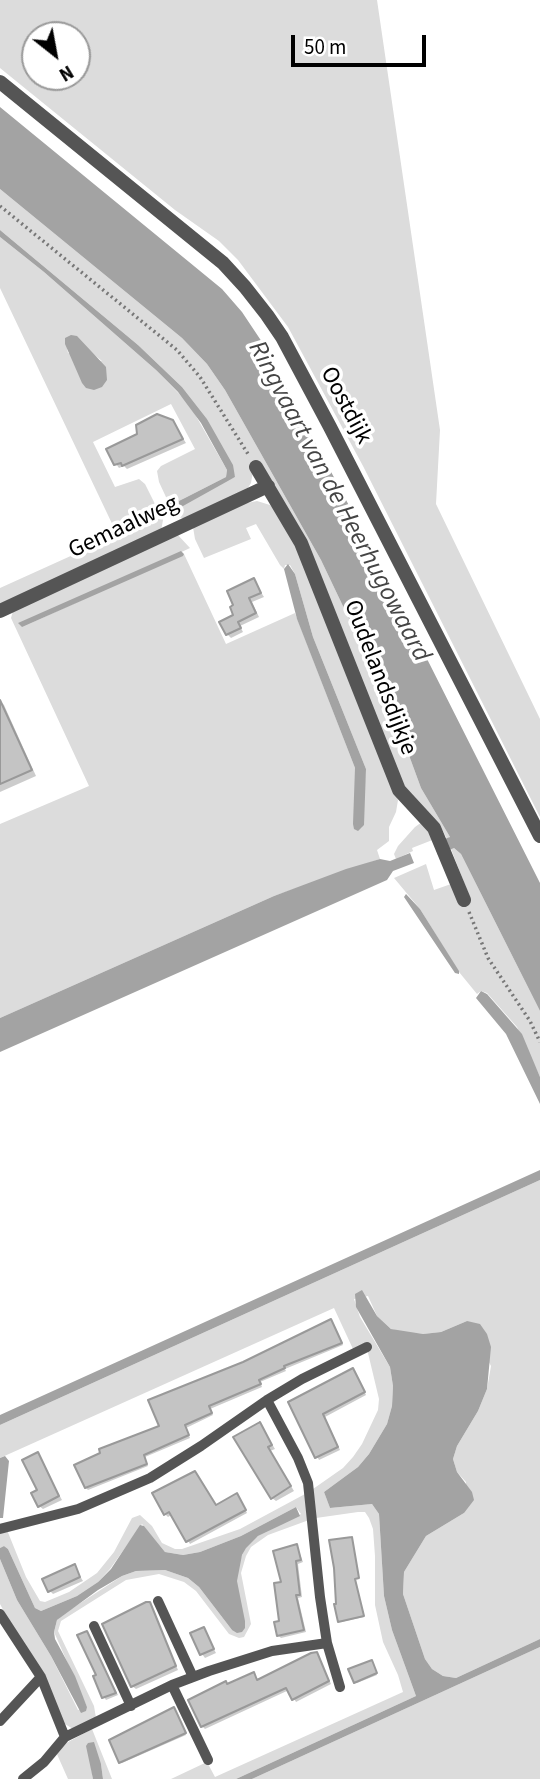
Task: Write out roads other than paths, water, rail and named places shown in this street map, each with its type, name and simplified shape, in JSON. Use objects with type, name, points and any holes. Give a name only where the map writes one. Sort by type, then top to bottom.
[{"type":"street","name":"Oostdijk","points":[[0,82],[223,263],[267,315],[282,337],[337,439],[540,836]]},
{"type":"street","name":"Oudelandsdijkje","points":[[256,467],[301,543],[399,790],[434,828],[464,900]]},
{"type":"street","name":"Gemaalweg","points":[[0,611],[268,486]]},
{"type":"lane","points":[[0,1529],[57,1516],[129,1488],[173,1465],[302,1379],[367,1347]]},
{"type":"lane","points":[[267,1400],[298,1458],[308,1483],[327,1643],[340,1687]]},
{"type":"lane","points":[[158,1601],[193,1677]]},
{"type":"lane","points":[[0,1614],[41,1677],[65,1737]]},
{"type":"lane","points":[[94,1626],[131,1706]]},
{"type":"lane","points":[[23,1779],[44,1762],[65,1737],[172,1685],[236,1661],[272,1651],[327,1643]]},
{"type":"lane","points":[[0,1721],[41,1677]]},
{"type":"lane","points":[[172,1685],[208,1760]]},
{"type":"water","name":"Ringvaart van de Heerhugowaard","points":[[0,107],[222,289],[242,312],[262,342],[362,530],[540,883],[540,1011],[461,854],[454,848],[438,855],[434,843],[450,837],[421,788],[392,709],[321,560],[225,390],[207,364],[182,338],[0,189]]},
{"type":"water","points":[[0,230],[138,345],[182,387],[207,419],[233,465],[235,477],[183,506],[179,505],[179,501],[226,477],[227,470],[201,423],[178,392],[156,370],[0,237]]},
{"type":"water","points":[[77,336],[106,367],[107,380],[102,387],[94,390],[86,388],[82,383],[65,344],[65,338]]},
{"type":"water","points":[[153,515],[154,520],[107,542],[106,538]]},
{"type":"water","points":[[181,551],[183,556],[22,627],[18,623]]},
{"type":"water","points":[[288,564],[295,574],[313,637],[366,769],[364,825],[358,831],[353,824],[355,768],[297,619],[284,569]]},
{"type":"water","points":[[410,853],[414,863],[393,871],[387,880],[0,1052],[0,1018],[274,896],[346,869],[380,859],[390,861]]},
{"type":"water","points":[[406,894],[420,909],[459,974],[455,973],[404,897]]},
{"type":"water","points":[[481,991],[487,994],[522,1034],[540,1077],[540,1104],[506,1034],[476,998]]},
{"type":"water","points":[[540,1170],[540,1180],[0,1425],[0,1415]]},
{"type":"water","points":[[362,1290],[377,1316],[391,1329],[423,1334],[441,1332],[467,1321],[480,1324],[491,1347],[487,1389],[453,1459],[457,1472],[472,1492],[474,1500],[464,1513],[426,1536],[404,1572],[403,1594],[425,1659],[432,1669],[443,1676],[456,1678],[540,1639],[540,1647],[252,1779],[236,1779],[416,1696],[392,1630],[384,1596],[379,1514],[372,1504],[330,1508],[324,1492],[358,1467],[369,1454],[387,1424],[392,1406],[390,1367],[356,1307],[355,1294]]},
{"type":"water","points":[[5,1456],[9,1461],[3,1518],[0,1518],[0,1458]]},
{"type":"water","points":[[296,1507],[300,1516],[258,1536],[242,1555],[237,1581],[245,1621],[242,1632],[232,1630],[199,1587],[188,1578],[165,1570],[136,1571],[122,1576],[57,1620],[55,1639],[75,1676],[87,1707],[86,1711],[81,1713],[17,1600],[0,1559],[0,1548],[4,1546],[8,1549],[35,1608],[41,1611],[77,1596],[98,1582],[111,1569],[140,1525],[144,1526],[165,1552],[183,1555],[200,1552],[241,1536]]},
{"type":"water","points":[[94,1742],[103,1779],[93,1779],[86,1746]]}]
